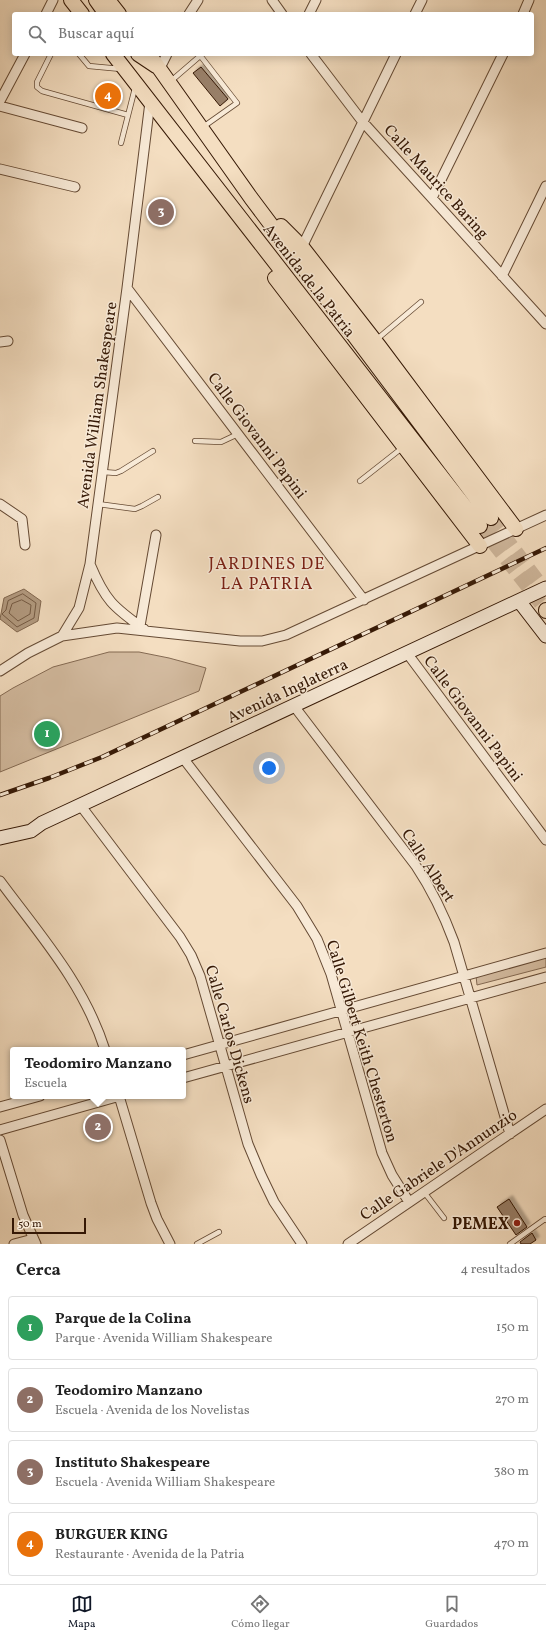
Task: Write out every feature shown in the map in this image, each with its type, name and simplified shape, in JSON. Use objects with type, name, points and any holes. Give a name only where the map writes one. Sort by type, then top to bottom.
[{"type":"main road","points":[[71,0],[80,12]]},
{"type":"main road","points":[[96,0],[105,12]]},
{"type":"main road","points":[[108,0],[117,12]]},
{"type":"main road","name":"Avenida de la Patria","points":[[114,56],[226,200],[485,522],[151,56]]},
{"type":"main road","points":[[141,56],[160,68]]},
{"type":"main road","points":[[244,187],[302,247],[375,341],[516,529]]},
{"type":"main road","points":[[226,200],[266,267],[480,546]]},
{"type":"street","points":[[47,12],[54,0]]},
{"type":"street","points":[[190,12],[198,0]]},
{"type":"street","points":[[272,0],[281,12]]},
{"type":"street","points":[[310,12],[316,0]]},
{"type":"street","points":[[416,12],[422,0]]},
{"type":"street","points":[[524,12],[530,0]]},
{"type":"street","points":[[0,101],[24,56]]},
{"type":"street","points":[[160,68],[166,56]]},
{"type":"street","name":"Calle Maurice Baring","points":[[313,56],[362,121],[546,324]]},
{"type":"street","points":[[302,247],[362,121],[395,56]]},
{"type":"street","points":[[432,198],[502,56]]},
{"type":"street","name":"Avenida William Shakespeare","points":[[62,636],[79,608],[90,564],[150,102]]},
{"type":"street","points":[[0,106],[82,128]]},
{"type":"street","points":[[0,168],[75,187]]},
{"type":"street","points":[[502,276],[546,186]]},
{"type":"street","name":"Calle Giovanni Papini","points":[[127,288],[364,600]]},
{"type":"street","points":[[0,504],[22,519],[25,545]]},
{"type":"street","points":[[0,671],[28,653],[62,636],[117,628],[240,641],[262,641],[286,635],[546,515]]},
{"type":"street","points":[[140,626],[156,535]]},
{"type":"street","points":[[90,564],[99,585],[112,604],[148,632]]},
{"type":"street","points":[[83,588],[89,581],[93,581],[99,585]]},
{"type":"street","name":"Avenida Inglaterra","points":[[4,835],[42,823],[81,806],[546,588]]},
{"type":"street","points":[[519,601],[546,636]]},
{"type":"street","name":"Calle Giovanni Papini","points":[[407,653],[546,840]]},
{"type":"street","name":"Calle Albert","points":[[294,706],[416,866],[430,887],[444,914],[465,976],[470,998],[510,1134]]},
{"type":"street","name":"Calle Gilbert Keith Chesterton","points":[[183,758],[298,906],[317,939],[331,974],[382,1153],[392,1175],[409,1202]]},
{"type":"street","name":"Calle Carlos Dickens","points":[[81,806],[180,937],[191,955],[200,976],[248,1144],[274,1202],[302,1244]]},
{"type":"street","points":[[0,846],[4,835]]},
{"type":"street","points":[[0,881],[74,982],[92,1015],[103,1047]]},
{"type":"street","points":[[186,1054],[546,953]]},
{"type":"street","points":[[186,1077],[546,977]]},
{"type":"street","points":[[0,1107],[29,1099]]},
{"type":"street","points":[[0,1130],[108,1099]]},
{"type":"street","points":[[120,1099],[151,1203],[157,1219],[170,1244]]},
{"type":"street","name":"Calle Gabriele D'Annunzio","points":[[348,1244],[546,1109]]},
{"type":"street","points":[[0,1140],[18,1201],[35,1241],[14,1244]]},
{"type":"lane","points":[[50,56],[37,82],[37,87],[42,91],[128,115]]},
{"type":"lane","points":[[81,56],[89,66],[124,69]]},
{"type":"lane","points":[[170,82],[198,56]]},
{"type":"lane","points":[[200,56],[237,103],[202,128]]},
{"type":"lane","points":[[121,142],[136,84]]},
{"type":"lane","points":[[375,341],[421,302]]},
{"type":"lane","points":[[195,440],[221,442],[238,434]]},
{"type":"lane","points":[[360,481],[403,447]]},
{"type":"lane","points":[[103,472],[116,473],[153,451]]},
{"type":"lane","points":[[98,504],[134,509],[158,497]]},
{"type":"lane","points":[[424,1192],[444,1218]]},
{"type":"lane","points":[[510,1244],[545,1219],[546,1220]]},
{"type":"lane","points":[[197,1244],[219,1232]]},
{"type":"shaded area","points":[[109,652],[139,652],[206,668],[199,691],[0,772],[0,696],[53,667]]},
{"type":"shaded area","points":[[546,957],[546,967],[477,985],[476,976]]},
{"type":"water","points":[[24,589],[41,601],[38,621],[17,632],[0,619],[4,598]]},
{"type":"building","points":[[201,67],[228,99],[220,106],[193,73]]},
{"type":"building","name":"PEMEX","points":[[509,1199],[527,1227],[516,1235],[497,1207]]},
{"type":"building","points":[[532,1233],[536,1240],[530,1244],[521,1244],[520,1242]]},
{"type":"tunnel","points":[[491,518],[546,592]]},
{"type":"tunnel","points":[[480,526],[546,610]]},
{"type":"railway","points":[[0,795],[102,757],[546,548]]},
{"type":"place","name":"BURGUER KING","points":[[108,96]]},
{"type":"place","name":"Instituto Shakespeare","points":[[161,212]]},
{"type":"place","name":"Parque de la Colina","points":[[47,734]]},
{"type":"place","name":"Teodomiro Manzano","points":[[98,1127]]},
{"type":"place","name":"PEMEX","points":[[517,1223]]},
{"type":"district","name":"JARDINES DE LA PATRIA","points":[[267,573]]}]
